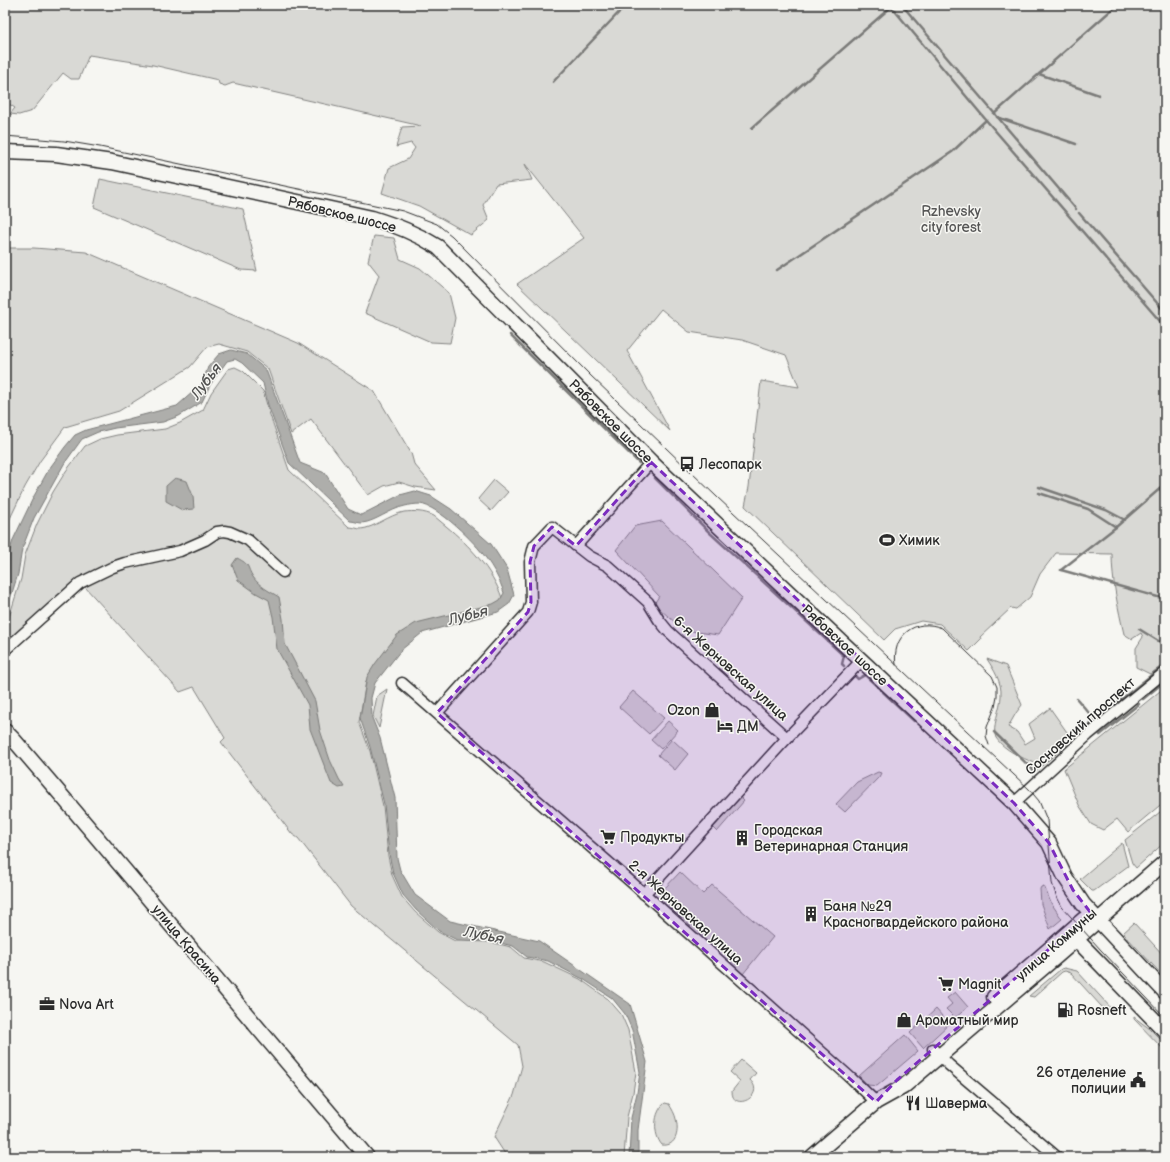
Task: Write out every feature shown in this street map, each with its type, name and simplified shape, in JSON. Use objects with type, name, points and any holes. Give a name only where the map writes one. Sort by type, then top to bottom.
[{"type":"main road","name":"Рябовское шоссе","points":[[5,152],[56,154],[112,162],[372,218],[407,230],[438,247],[651,462],[1014,802],[1049,843],[1073,890],[1094,917],[1164,989]]},
{"type":"main road","name":"улица Красина","points":[[5,731],[56,789],[367,1157]]},
{"type":"main road","name":"улица Коммуны","points":[[812,1157],[876,1102],[897,1080],[936,1053],[1076,933],[1165,850]]},
{"type":"main road","name":"улица Коммуны","points":[[1094,917],[1165,862]]},
{"type":"main road","points":[[1076,933],[1165,1031]]},
{"type":"street","points":[[576,546],[651,462]]},
{"type":"street","name":"6-я Жерновская улица","points":[[437,713],[528,612],[531,602],[530,562],[534,546],[552,527],[589,556],[608,566],[614,571],[648,602],[668,631],[787,738],[644,894]]},
{"type":"street","points":[[5,650],[80,583],[119,565],[180,550],[205,540],[217,532],[230,532],[248,540],[283,572]]},
{"type":"street","points":[[787,738],[862,660]]},
{"type":"street","name":"Сосновский проспект","points":[[1014,802],[1088,735],[1165,672]]},
{"type":"street","name":"2-я Жерновская улица","points":[[402,683],[644,894],[876,1102]]},
{"type":"street","points":[[936,1053],[1057,1157]]},
{"type":"highlighted area","points":[[651,462],[1014,803],[1049,843],[1073,890],[1091,913],[897,1080],[876,1102],[437,713],[528,612],[531,602],[530,562],[534,546],[552,527],[576,546]]},
{"type":"green space","name":"Rzhevsky city forest","points":[[5,5],[1165,5],[1165,664],[1150,674],[1136,667],[1136,648],[1143,637],[1141,633],[1132,639],[1124,634],[1114,584],[1112,554],[1056,553],[1040,574],[1030,597],[1016,609],[1011,608],[980,637],[981,639],[969,651],[940,624],[921,621],[895,629],[884,640],[745,506],[749,487],[761,381],[799,387],[786,355],[742,340],[689,332],[661,309],[627,351],[670,431],[517,284],[584,238],[525,164],[532,180],[496,184],[483,205],[489,220],[471,235],[419,206],[382,193],[389,168],[408,159],[415,148],[411,143],[396,147],[402,127],[421,126],[233,83],[225,86],[219,84],[218,80],[153,65],[89,55],[79,79],[71,79],[63,73],[32,111],[19,115],[10,114],[15,108],[6,102],[5,105]]},
{"type":"green space","points":[[100,179],[243,209],[257,271],[241,270],[94,207]]},
{"type":"green space","points":[[374,236],[394,238],[400,259],[420,268],[449,293],[455,318],[450,343],[431,342],[365,313],[379,275],[368,261]]},
{"type":"green space","points":[[5,248],[34,248],[86,252],[298,343],[374,391],[411,453],[414,464],[436,490],[415,487],[399,482],[384,486],[368,495],[311,419],[291,434],[268,369],[247,352],[219,344],[207,347],[190,367],[119,411],[65,427],[40,461],[25,487],[5,529]]},
{"type":"green space","points":[[235,367],[243,371],[263,391],[289,470],[349,527],[361,529],[366,528],[404,512],[430,514],[436,517],[455,533],[471,549],[486,567],[498,587],[502,598],[498,606],[415,628],[374,669],[366,681],[359,722],[370,751],[383,806],[388,856],[392,875],[402,897],[415,912],[438,932],[455,941],[490,942],[511,947],[524,958],[544,962],[580,979],[608,999],[621,1014],[628,1030],[636,1072],[627,1117],[624,1157],[507,1157],[494,1137],[514,1095],[522,1066],[518,1045],[351,906],[298,838],[292,834],[221,742],[225,738],[194,687],[180,692],[85,587],[5,657],[5,630],[21,579],[25,555],[37,524],[53,492],[66,471],[85,446],[100,439],[117,435],[165,429],[180,423],[203,410],[211,393],[228,369]]},
{"type":"green space","points":[[494,480],[508,492],[491,511],[478,499]]},
{"type":"green space","points":[[662,521],[742,598],[718,635],[684,630],[654,604],[659,596],[616,550],[635,526]]},
{"type":"green space","points":[[987,659],[1006,666],[1022,705],[1008,727],[1017,732],[1025,744],[1035,738],[1029,724],[1050,708],[1069,735],[1035,763],[1008,750],[996,738],[995,723],[1001,701],[1001,691],[997,676]]},
{"type":"green space","points":[[1165,687],[1165,801],[1128,832],[1117,819],[1103,830],[1091,824],[1079,805],[1064,769]]},
{"type":"green space","points":[[387,689],[379,728],[373,716],[377,696]]},
{"type":"green space","points":[[633,691],[664,718],[649,734],[619,707]]},
{"type":"green space","points":[[668,721],[678,730],[661,749],[651,740]]},
{"type":"green space","points":[[672,739],[688,754],[675,770],[658,755]]},
{"type":"green space","points":[[878,772],[881,773],[879,777],[845,812],[836,804],[857,782]]},
{"type":"green space","points":[[740,797],[744,801],[717,832],[713,828]]},
{"type":"green space","points":[[1165,808],[1165,842],[1136,868],[1132,863],[1125,840]]},
{"type":"green space","points":[[1122,843],[1128,866],[1092,891],[1080,879]]},
{"type":"green space","points":[[680,872],[703,894],[712,885],[773,937],[743,974],[727,959],[729,956],[721,949],[713,952],[708,947],[708,944],[661,902],[664,889]]},
{"type":"green space","points":[[1044,886],[1051,903],[1062,919],[1050,929],[1041,904],[1040,889]]},
{"type":"green space","points":[[1134,923],[1165,957],[1165,978],[1123,933]]},
{"type":"green space","points":[[1064,968],[1077,971],[1111,1008],[1104,1008],[1101,1006],[1071,973],[1065,971],[1034,997],[1029,996]]},
{"type":"green space","points":[[955,992],[968,1007],[955,1018],[946,1009],[952,1004],[947,998]]},
{"type":"green space","points":[[936,1009],[949,1024],[923,1048],[910,1033]]},
{"type":"green space","points":[[1134,1017],[1150,1029],[1165,1044],[1165,1051],[1134,1019]]},
{"type":"green space","points":[[905,1035],[918,1051],[877,1086],[868,1085],[859,1076]]},
{"type":"green space","points":[[741,1060],[756,1073],[750,1080],[754,1086],[752,1096],[747,1100],[737,1101],[733,1098],[732,1091],[740,1081],[730,1072]]},
{"type":"green space","points":[[665,1103],[669,1104],[676,1119],[677,1133],[674,1141],[667,1145],[662,1145],[657,1135],[656,1118],[661,1107]]},
{"type":"water","name":"Лубья","points":[[231,350],[247,354],[266,370],[300,463],[325,473],[348,509],[361,515],[400,495],[415,491],[431,496],[451,509],[491,544],[507,569],[514,595],[509,604],[498,612],[422,633],[401,650],[375,683],[371,698],[372,718],[380,738],[395,798],[397,858],[400,870],[415,895],[450,921],[539,941],[630,1004],[647,1062],[638,1130],[638,1157],[629,1157],[631,1118],[640,1072],[632,1030],[625,1014],[612,998],[583,979],[548,961],[527,957],[513,946],[492,941],[457,940],[439,931],[416,910],[403,895],[393,873],[389,854],[384,804],[370,747],[360,718],[367,677],[397,635],[416,623],[493,604],[500,600],[504,593],[494,570],[481,551],[456,526],[428,506],[420,504],[399,508],[367,522],[360,523],[350,521],[289,463],[268,405],[263,383],[242,363],[235,359],[227,361],[210,385],[202,402],[179,416],[163,422],[115,428],[98,432],[82,439],[64,464],[34,518],[22,549],[18,574],[5,615],[5,579],[8,571],[9,554],[13,540],[49,469],[75,435],[86,430],[177,406],[202,384],[208,367],[219,354]]},
{"type":"water","points":[[175,478],[187,481],[193,496],[194,509],[182,510],[166,501],[166,486]]},
{"type":"water","points":[[237,558],[246,564],[258,583],[279,597],[285,644],[315,701],[320,730],[330,760],[344,787],[339,788],[331,783],[310,729],[308,705],[277,649],[273,617],[269,600],[238,580],[232,565]]},
{"type":"waterway","points":[[553,82],[626,5]]},
{"type":"waterway","points":[[890,5],[986,120],[1165,327]]},
{"type":"waterway","points":[[902,5],[1076,209]]},
{"type":"waterway","points":[[994,114],[1117,5]]},
{"type":"waterway","points":[[752,128],[891,7]]},
{"type":"waterway","points":[[1039,74],[1099,95]]},
{"type":"waterway","points":[[997,117],[1076,144]]},
{"type":"waterway","points":[[777,270],[952,152],[986,120]]},
{"type":"waterway","points":[[1079,213],[1165,312]]},
{"type":"waterway","points":[[510,335],[639,463]]},
{"type":"waterway","points":[[655,478],[709,532],[844,656],[842,664],[844,666]]},
{"type":"waterway","points":[[1061,570],[1116,527],[1163,486]]},
{"type":"waterway","points":[[1039,487],[1106,510],[1125,520]]},
{"type":"waterway","points":[[1039,493],[1088,509],[1116,527]]},
{"type":"waterway","points":[[1061,570],[1165,599]]},
{"type":"waterway","points":[[1139,629],[1160,642],[1165,643]]},
{"type":"waterway","points":[[1086,728],[1165,664]]},
{"type":"waterway","points":[[855,676],[858,679],[865,675],[914,721]]},
{"type":"waterway","points":[[1143,699],[1165,681]]},
{"type":"waterway","points":[[1077,699],[1095,720]]},
{"type":"waterway","points":[[1100,735],[1139,704]]},
{"type":"waterway","points":[[994,732],[1034,771],[1082,731]]},
{"type":"tram line","points":[[5,136],[64,141],[100,147],[403,211],[437,224],[452,236],[590,375],[717,497],[1029,789],[1039,801],[1047,820],[1052,883],[1062,907],[1165,1017]]},
{"type":"tram line","points":[[896,665],[895,655],[897,645],[907,632],[914,627],[923,625],[932,625],[942,628],[992,676],[997,687],[995,707],[987,727],[986,736],[989,745]]},
{"type":"place","name":"Лесопарк","points":[[687,464]]},
{"type":"place","name":"Химик","points":[[887,540]]},
{"type":"place","name":"Ozon","points":[[712,710]]},
{"type":"place","name":"ДМ","points":[[725,726]]},
{"type":"place","name":"Продукты","points":[[608,837]]},
{"type":"place","name":"Городская Ветеринарная Станция","points":[[742,838]]},
{"type":"place","name":"Баня №29 Красногвардейского района","points":[[811,914]]},
{"type":"place","name":"Magnit","points":[[946,984]]},
{"type":"place","name":"Nova Art","points":[[47,1004]]},
{"type":"place","name":"Rosneft","points":[[1065,1010]]},
{"type":"place","name":"Ароматный мир","points":[[904,1020]]},
{"type":"place","name":"26 отделение полиции","points":[[1138,1080]]},
{"type":"place","name":"Шаверма","points":[[913,1103]]}]
